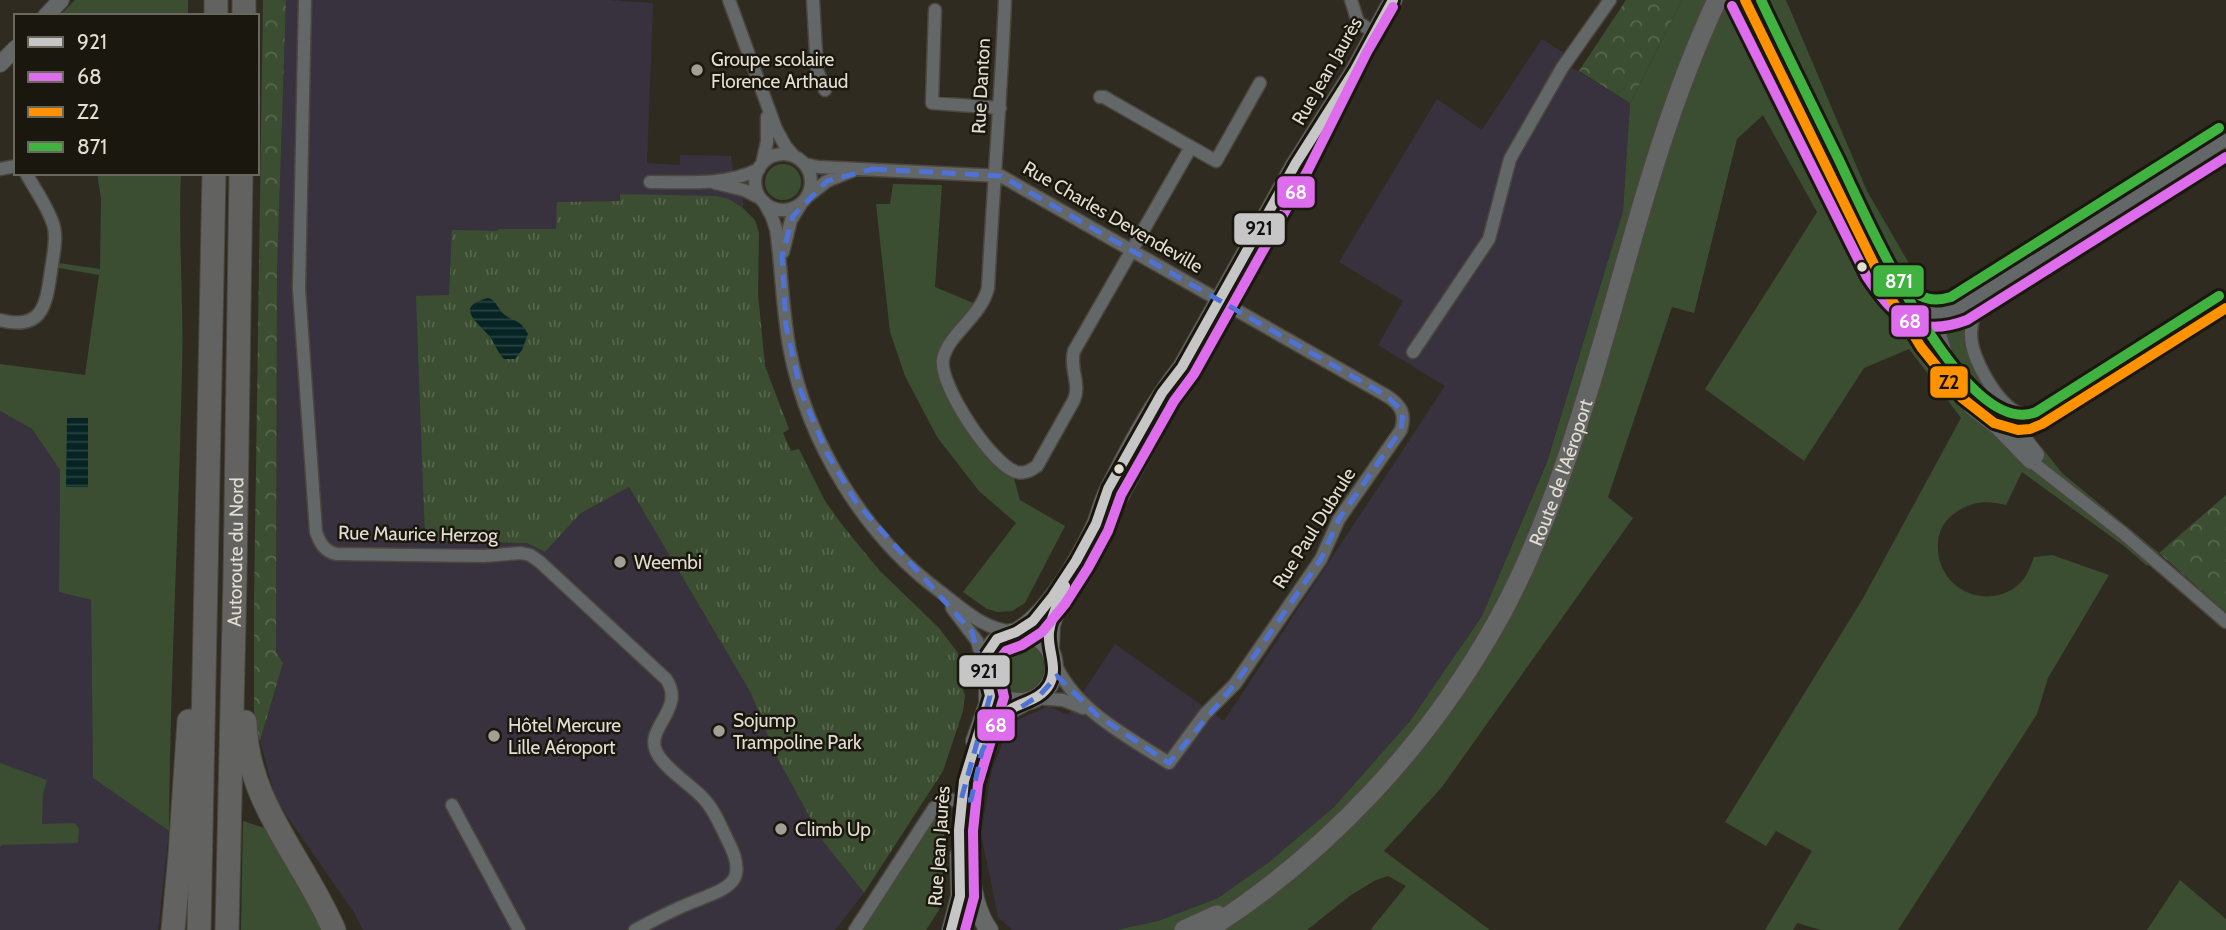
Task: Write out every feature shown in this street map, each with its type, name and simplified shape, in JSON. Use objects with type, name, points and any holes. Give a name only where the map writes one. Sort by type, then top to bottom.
[{"type":"highway","name":"Autoroute du Nord","points":[[199,930],[214,175]]},
{"type":"highway","name":"Autoroute du Nord","points":[[227,930],[241,175]]},
{"type":"highway","points":[[235,577],[244,594],[245,731],[251,769],[261,798],[334,930]]},
{"type":"highway","points":[[173,930],[185,797],[192,641],[206,590]]},
{"type":"main road","name":"Rue Jean Jaurès","points":[[1370,30],[1381,0]]},
{"type":"main road","name":"Rue Jean Jaurès","points":[[1016,632],[1040,613],[1076,561],[1096,524],[1108,489],[1162,393],[1182,367],[1370,30],[1393,0]]},
{"type":"main road","name":"Route de l'Aéroport","points":[[1207,930],[1246,904],[1280,876],[1358,807],[1406,754],[1434,719],[1476,657],[1518,581],[1569,452],[1669,116],[1696,44],[1717,0]]},
{"type":"main road","name":"Rue Jean Jaurès","points":[[1051,654],[1051,625],[1076,561]]},
{"type":"main road","points":[[1016,632],[1035,636],[1051,654],[1054,669],[1050,684],[1031,699],[1017,702],[1007,700],[994,692],[988,684],[984,665],[988,651],[994,642],[1006,634],[1016,632]]},
{"type":"main road","name":"Rue Jean Jaurès","points":[[988,684],[988,704],[969,761],[966,800],[973,884],[981,916],[989,930]]},
{"type":"main road","name":"Rue Jean Jaurès","points":[[951,930],[960,897],[958,830],[979,759],[991,730],[1007,711],[1031,699]]},
{"type":"main road","name":"Route de l'Aéroport","points":[[1184,930],[1227,910],[1280,876]]},
{"type":"street","points":[[48,14],[61,0]]},
{"type":"street","name":"Rue Maurice Herzog","points":[[305,0],[299,289],[316,532],[326,550],[337,554],[530,555],[666,679],[671,689],[671,701],[655,735],[656,751],[662,761],[706,801],[736,856],[738,867],[731,883],[721,891],[635,930]]},
{"type":"street","points":[[729,0],[779,136],[810,173],[812,182],[788,229],[781,273]]},
{"type":"street","points":[[813,0],[817,70],[825,90]]},
{"type":"street","name":"Rue Danton","points":[[1005,0],[987,294],[979,309],[948,347],[942,364],[946,382],[961,409],[993,453],[1011,470],[1021,472],[1037,466],[1067,412],[1077,391],[1072,362],[1074,351],[1132,249]]},
{"type":"street","points":[[1351,0],[1358,22],[1370,30]]},
{"type":"street","points":[[1413,352],[1489,239],[1510,159],[1562,68],[1610,0]]},
{"type":"street","points":[[1745,0],[1900,314],[1921,347],[1962,398],[2226,622]]},
{"type":"street","points":[[935,10],[932,103],[1000,107]]},
{"type":"street","points":[[0,64],[14,50]]},
{"type":"street","points":[[1100,97],[1216,161],[1260,83]]},
{"type":"street","points":[[765,102],[767,142],[755,184],[774,222],[786,326],[793,364],[805,403],[827,453],[848,491],[871,523],[930,584],[973,634],[981,649],[984,665]]},
{"type":"street","points":[[1929,315],[1961,307],[2226,140]]},
{"type":"street","points":[[1132,249],[1191,147]]},
{"type":"street","points":[[650,182],[708,181],[746,175],[779,155],[800,160]]},
{"type":"street","name":"Rue Charles Devendeville","points":[[800,160],[818,167],[994,174],[1008,178],[1219,300]]},
{"type":"street","name":"Rue Charles Devendeville","points":[[805,200],[827,181],[859,170]]},
{"type":"street","points":[[0,320],[16,324],[27,322],[42,311],[46,302],[55,244],[54,230],[27,175]]},
{"type":"street","points":[[708,181],[744,190],[772,208],[782,211],[793,209],[805,200]]},
{"type":"street","points":[[1879,270],[1899,299],[1929,315],[1938,331],[1948,367],[1957,385],[1972,399],[2004,415],[2018,429],[2033,458]]},
{"type":"street","points":[[1999,284],[1983,300],[1972,319],[1970,334],[1978,363],[2006,404],[2018,413],[2039,418],[2058,414]]},
{"type":"street","name":"Rue Paul Dubrule","points":[[1051,654],[1068,688],[1097,715],[1169,763],[1205,714],[1235,684],[1321,559],[1339,519],[1401,430],[1404,420],[1402,412],[1387,396],[1219,300]]},
{"type":"street","points":[[1994,423],[2018,429],[2038,426],[2226,308]]},
{"type":"street","points":[[1921,347],[1922,334],[1929,315]]},
{"type":"street","points":[[930,584],[989,627],[1016,632]]},
{"type":"street","name":"Rue Paul Dubrule","points":[[1031,699],[1063,700],[1097,715]]},
{"type":"street","points":[[855,930],[934,808],[945,800],[966,800]]},
{"type":"street","points":[[452,805],[519,930]]},
{"type":"highlighted area","points":[[873,169],[1001,176],[1387,396],[1403,412],[1401,430],[1339,519],[1321,559],[1235,684],[1169,763],[1097,715],[1057,676],[1040,695],[996,723],[982,751],[971,800],[961,800],[990,696],[972,632],[856,502],[827,453],[801,392],[786,326],[782,256],[793,216],[827,181]]},
{"type":"shaded area","points":[[286,0],[609,0],[653,3],[647,163],[680,165],[680,155],[731,156],[733,170],[743,171],[743,208],[729,199],[620,194],[620,201],[558,202],[557,229],[499,229],[449,296],[417,296],[425,541],[527,543],[545,552],[581,513],[629,487],[751,693],[775,754],[823,841],[864,893],[835,930],[363,930],[355,914],[276,800],[260,741],[283,663],[276,652],[277,273]]},
{"type":"shaded area","points":[[1542,39],[1567,55],[1563,62],[1630,103],[1623,211],[1547,461],[1482,616],[1410,721],[1334,807],[1269,862],[1218,898],[1158,921],[1116,930],[1012,930],[998,917],[981,834],[992,769],[1011,723],[1049,706],[1068,715],[1115,644],[1224,721],[1445,386],[1378,345],[1403,301],[1339,262],[1437,99],[1482,130]]},
{"type":"shaded area","points":[[0,411],[32,429],[60,470],[59,592],[91,600],[93,778],[169,831],[158,930],[0,930]]},
{"type":"green space","points":[[75,0],[188,0],[188,14],[61,14]]},
{"type":"green space","points":[[263,0],[286,0],[277,273],[276,652],[283,663],[260,741],[254,730],[254,601]]},
{"type":"green space","points":[[1626,0],[1682,0],[1630,103],[1579,71]]},
{"type":"green space","points":[[1682,0],[1786,0],[1867,191],[1925,291],[1951,294],[1968,312],[1964,344],[1977,373],[1998,401],[2062,473],[2159,553],[2147,566],[2124,546],[2022,472],[2006,505],[1992,502],[1973,504],[1950,517],[1941,529],[1938,539],[1941,564],[1956,586],[1967,592],[1980,596],[2006,593],[2024,579],[2034,557],[2052,555],[2109,575],[2048,678],[2037,714],[1898,930],[1821,930],[1797,923],[1793,930],[1765,930],[1812,851],[1776,831],[1766,846],[1725,822],[1862,600],[1961,418],[1909,349],[1864,368],[1804,461],[1705,389],[1817,212],[1763,115],[1737,139],[1694,313],[1672,307],[1608,497],[1633,518],[1442,787],[1384,851],[1490,930],[1371,929],[1406,886],[1388,876],[1351,895],[1307,930],[1116,930],[1158,921],[1218,898],[1269,862],[1334,807],[1410,721],[1482,616],[1547,462],[1623,211],[1630,103]]},
{"type":"green space","points":[[783,164],[796,169],[801,182],[796,195],[783,200],[770,195],[765,182],[770,169]]},
{"type":"green space","points":[[97,175],[181,175],[182,369],[169,831],[93,778],[91,600],[59,592],[60,470],[32,429],[0,411],[0,364],[85,375],[99,275],[59,268],[59,263],[100,269],[101,199]]},
{"type":"green space","points":[[893,184],[942,185],[935,287],[978,305],[962,322],[941,380],[1013,475],[1020,500],[1065,526],[1025,603],[1012,611],[998,612],[987,609],[963,592],[1016,523],[979,491],[937,437],[905,376],[890,332],[876,204],[890,204]]},
{"type":"green space","points":[[620,194],[716,196],[729,199],[755,220],[759,233],[758,294],[765,366],[789,429],[783,433],[791,451],[799,449],[825,501],[880,571],[939,628],[958,653],[957,671],[965,696],[963,711],[943,771],[864,893],[823,841],[775,754],[751,693],[629,487],[581,513],[545,552],[527,543],[425,541],[416,296],[449,295],[452,230],[556,229],[557,202],[620,201]]},
{"type":"green space","points":[[2226,495],[2226,612],[2159,553]]},
{"type":"green space","points":[[1018,641],[1028,643],[1036,649],[1042,657],[1042,677],[1036,685],[1028,691],[1018,693],[1008,691],[1000,685],[994,677],[992,667],[994,657],[1000,649],[1008,643]]},
{"type":"green space","points":[[0,763],[47,780],[43,794],[42,824],[75,823],[79,829],[78,843],[0,847]]},
{"type":"green space","points":[[944,806],[944,859],[939,910],[926,930],[861,930],[931,819]]},
{"type":"green space","points":[[243,821],[268,829],[325,930],[241,930]]},
{"type":"green space","points":[[2180,880],[2226,919],[2226,930],[2147,930]]},
{"type":"water","points":[[488,298],[528,334],[515,359],[504,359],[471,315],[472,306]]},
{"type":"water","points":[[67,418],[88,418],[88,487],[66,487]]},
{"type":"transit line","name":"921","points":[[951,930],[960,896],[959,830],[964,781],[990,696],[984,670],[986,655],[997,639],[1016,632],[1033,621],[1076,561],[1096,524],[1108,489],[1162,393],[1182,367],[1296,163],[1355,70],[1393,0]]},
{"type":"transit line","name":"Z2","points":[[1745,0],[1889,295],[1921,347],[1962,398],[1994,423],[2018,430],[2042,424],[2226,308]]},
{"type":"transit line","name":"871","points":[[1761,0],[1869,224],[1919,316],[1947,359],[1977,392],[2007,412],[2036,412],[2219,296]]},
{"type":"transit line","name":"68","points":[[1732,6],[1867,277],[1897,313],[1908,321],[1921,325],[1934,327],[1967,320],[2226,157]]},
{"type":"transit line","name":"68","points":[[965,930],[974,897],[973,831],[978,784],[1004,697],[998,669],[999,660],[1006,651],[1022,645],[1042,632],[1065,604],[1088,568],[1108,531],[1121,495],[1174,401],[1194,374],[1308,170],[1367,52],[1393,7]]},
{"type":"transit line","name":"871","points":[[1897,272],[1908,286],[1926,298],[1951,297],[2219,128]]},
{"type":"transit line","name":"921","points":[[982,751],[990,732],[1002,716],[1037,697],[1049,685],[1053,672],[1049,632],[1053,614],[1065,586]]},
{"type":"place","name":"Groupe scolaire Florence Arthaud","points":[[697,70]]},
{"type":"place","name":"Weembi","points":[[620,562]]},
{"type":"place","name":"Sojump Trampoline Park","points":[[719,731]]},
{"type":"place","name":"Hôtel Mercure Lille Aéroport","points":[[494,736]]},
{"type":"place","name":"Climb Up","points":[[781,829]]}]
